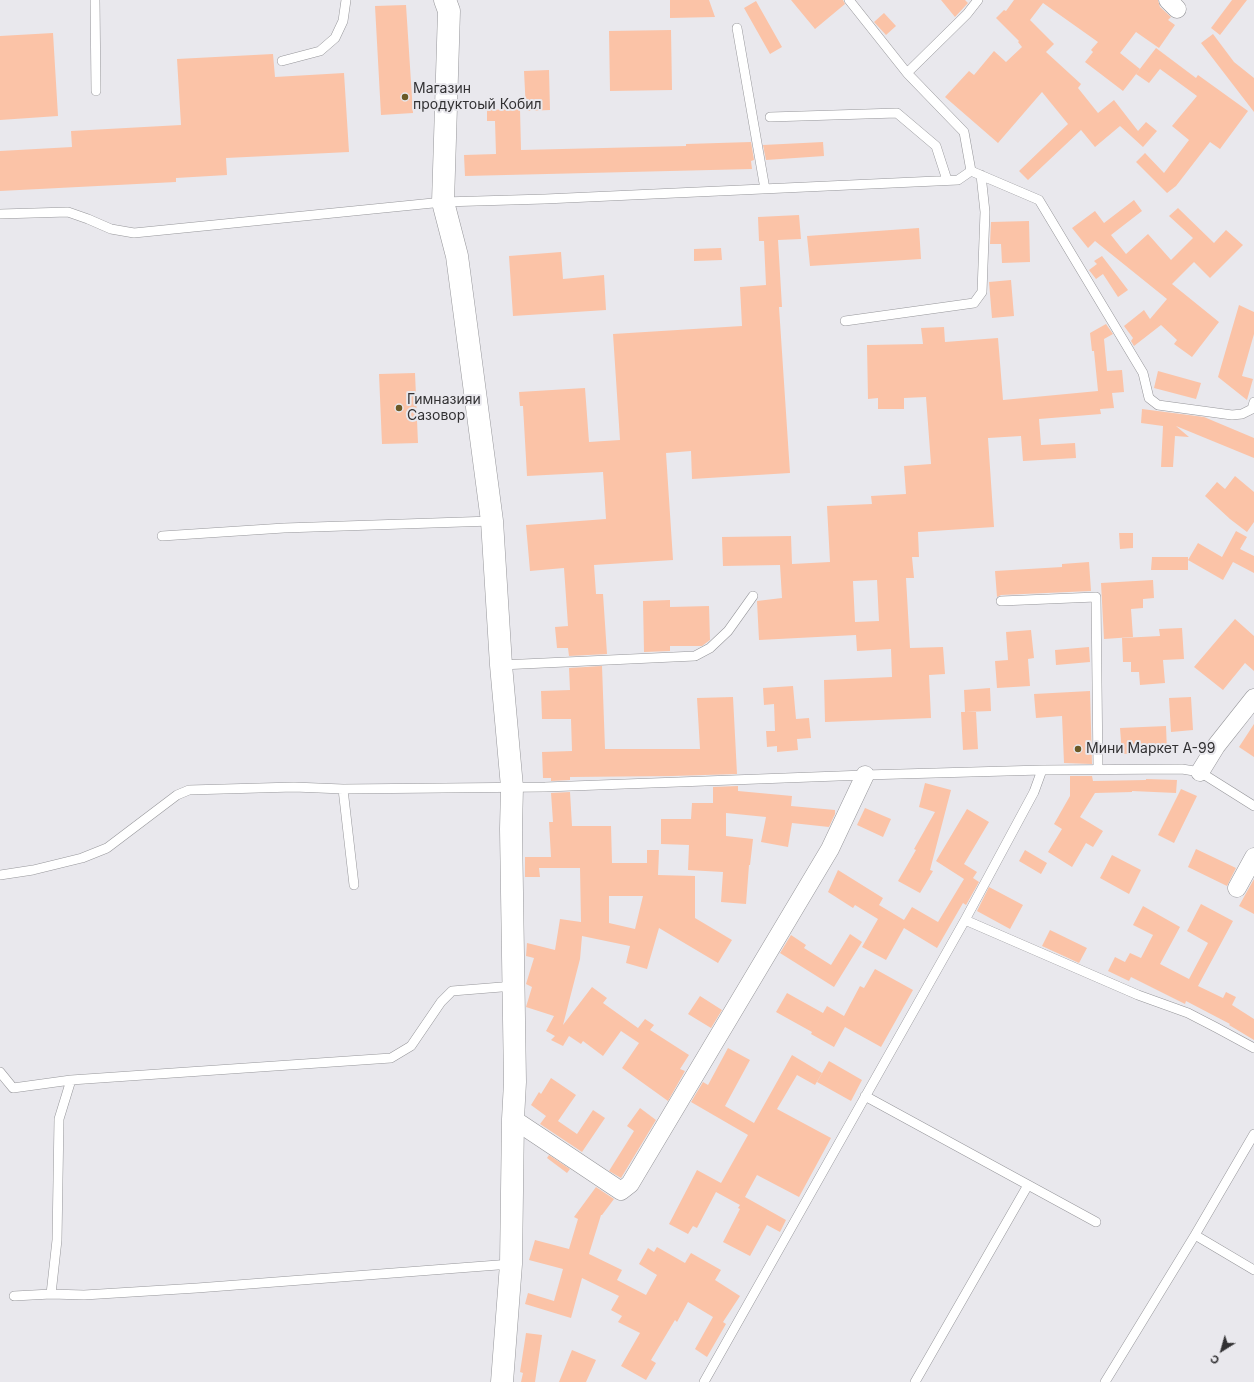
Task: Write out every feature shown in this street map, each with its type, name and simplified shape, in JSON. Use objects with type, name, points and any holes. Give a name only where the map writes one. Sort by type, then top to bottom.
[{"type":"street","points":[[445,0],[449,11],[443,202],[457,256],[492,521],[501,665],[512,787],[511,829],[515,1082],[511,1264],[502,1382]]},
{"type":"street","points":[[1200,772],[1216,746],[1254,698]]},
{"type":"street","points":[[513,1119],[621,1190],[630,1184],[830,849],[866,775]]},
{"type":"street","points":[[1237,888],[1254,857]]},
{"type":"lane","points":[[95,0],[96,91]]},
{"type":"lane","points":[[282,61],[320,51],[335,38],[343,21],[346,0]]},
{"type":"lane","points":[[907,73],[967,14],[978,0]]},
{"type":"lane","points":[[854,2],[907,73],[964,132],[971,171]]},
{"type":"lane","points":[[736,28],[765,189]]},
{"type":"lane","points":[[770,117],[898,113],[936,146],[947,180]]},
{"type":"lane","points":[[0,214],[68,212],[111,229],[134,233],[443,202],[545,199],[958,180],[971,171]]},
{"type":"lane","points":[[971,171],[1039,200],[1143,374],[1149,398],[1158,405],[1232,415],[1242,414],[1252,409],[1254,402]]},
{"type":"lane","points":[[845,321],[974,303],[982,292],[985,212],[981,175]]},
{"type":"lane","points":[[162,536],[284,528],[492,521]]},
{"type":"lane","points":[[501,665],[695,656],[710,648],[728,631],[753,596]]},
{"type":"lane","points":[[1001,601],[1096,597],[1098,769]]},
{"type":"lane","points":[[0,875],[33,870],[82,858],[107,848],[177,795],[189,790],[294,787],[343,789],[545,787],[1042,770],[1182,769],[1200,772],[1254,806]]},
{"type":"lane","points":[[704,1382],[965,920],[1034,792],[1042,770]]},
{"type":"lane","points":[[343,789],[354,885]]},
{"type":"lane","points":[[965,920],[1138,996],[1188,1013],[1254,1048]]},
{"type":"lane","points":[[0,1072],[13,1088],[71,1080],[391,1058],[411,1046],[441,1002],[452,991],[514,986]]},
{"type":"lane","points":[[51,1294],[57,1240],[59,1119],[71,1080]]},
{"type":"lane","points":[[865,1096],[1096,1222]]},
{"type":"lane","points":[[1105,1382],[1195,1235],[1254,1134]]},
{"type":"lane","points":[[914,1382],[1028,1185]]},
{"type":"lane","points":[[1195,1235],[1254,1270]]},
{"type":"lane","points":[[14,1296],[51,1294],[84,1295],[197,1288],[511,1264]]},
{"type":"building","points":[[670,0],[709,0],[715,17],[670,18]]},
{"type":"building","points":[[791,0],[843,0],[845,4],[815,29]]},
{"type":"building","points":[[941,0],[965,0],[968,3],[955,17]]},
{"type":"building","points":[[1014,0],[1158,0],[1160,7],[1171,17],[1168,20],[1175,25],[1159,48],[1136,32],[1120,53],[1140,69],[1123,91],[1085,62],[1093,52],[1091,50],[1098,42],[1043,3],[1030,20],[1054,44],[1046,52],[1081,84],[1078,88],[1098,113],[1114,100],[1138,131],[1146,122],[1157,131],[1143,147],[1120,126],[1095,147],[1081,130],[1028,180],[1019,171],[1068,124],[1042,92],[998,143],[945,97],[969,71],[974,75],[994,51],[1006,62],[1022,47],[1018,42],[1019,41],[996,18],[1004,10],[1006,11]]},
{"type":"building","points":[[1232,0],[1247,0],[1220,35],[1211,28]]},
{"type":"building","points":[[756,1],[782,47],[770,54],[744,8]]},
{"type":"building","points":[[406,5],[413,113],[381,115],[375,6]]},
{"type":"building","points":[[884,13],[896,26],[886,35],[874,22]]},
{"type":"building","points":[[671,30],[672,90],[610,91],[609,31]]},
{"type":"building","points":[[53,33],[58,116],[0,120],[0,36]]},
{"type":"building","points":[[1213,34],[1234,62],[1254,78],[1254,112],[1201,43]]},
{"type":"building","points":[[1156,48],[1196,78],[1198,75],[1248,111],[1220,149],[1210,142],[1176,186],[1167,193],[1136,162],[1145,153],[1164,173],[1189,140],[1172,126],[1197,96],[1160,69],[1149,83],[1136,74]]},
{"type":"building","points":[[273,54],[275,77],[344,73],[349,152],[226,158],[227,175],[176,178],[176,182],[0,191],[0,151],[72,147],[71,131],[181,125],[177,59]]},
{"type":"building","points":[[549,70],[550,110],[526,111],[524,71]]},
{"type":"building","points":[[520,109],[521,150],[686,146],[686,144],[751,142],[754,160],[751,161],[752,169],[465,176],[464,155],[496,154],[495,121],[487,121],[487,110]]},
{"type":"building","points":[[823,142],[824,156],[766,160],[763,145]]},
{"type":"building","points":[[1134,200],[1142,211],[1111,235],[1126,254],[1148,234],[1171,260],[1193,238],[1169,216],[1178,208],[1214,243],[1226,230],[1243,245],[1210,278],[1194,262],[1172,284],[1219,322],[1192,357],[1174,344],[1177,340],[1161,325],[1134,346],[1131,341],[1133,338],[1124,326],[1144,310],[1150,319],[1167,299],[1095,241],[1088,248],[1072,228],[1095,211],[1104,223]]},
{"type":"building","points":[[799,215],[801,239],[778,240],[782,307],[779,307],[790,473],[692,479],[691,451],[666,453],[673,560],[594,565],[596,594],[603,594],[607,654],[569,656],[568,648],[557,648],[555,627],[568,626],[564,568],[530,571],[526,525],[606,519],[603,472],[527,476],[523,406],[520,406],[519,392],[585,388],[589,442],[620,440],[613,334],[742,326],[740,287],[766,285],[764,241],[759,241],[758,217]]},
{"type":"building","points":[[1029,221],[1030,262],[1002,263],[1001,244],[990,244],[991,222]]},
{"type":"building","points":[[919,228],[921,259],[810,266],[807,236]]},
{"type":"building","points":[[721,248],[722,260],[694,261],[694,249]]},
{"type":"building","points":[[561,252],[563,279],[604,275],[606,310],[513,316],[509,256]]},
{"type":"building","points":[[1102,256],[1128,290],[1118,297],[1103,274],[1096,279],[1089,270],[1097,264],[1094,261]]},
{"type":"building","points":[[1011,280],[1014,316],[992,318],[989,282]]},
{"type":"building","points":[[1239,305],[1254,312],[1254,334],[1242,376],[1253,379],[1247,400],[1218,377]]},
{"type":"building","points":[[1106,324],[1113,334],[1104,339],[1107,371],[1122,370],[1124,392],[1112,393],[1114,408],[1100,409],[1101,414],[1039,419],[1041,445],[1075,443],[1076,458],[1023,461],[1021,436],[988,438],[994,527],[918,532],[919,557],[912,557],[914,578],[906,578],[910,648],[943,647],[945,674],[929,675],[931,718],[825,722],[824,680],[892,677],[891,649],[857,651],[856,635],[759,640],[757,601],[782,598],[780,565],[723,566],[722,537],[791,536],[792,564],[830,562],[827,506],[872,504],[871,496],[906,494],[904,466],[931,464],[926,397],[904,398],[904,409],[878,409],[878,398],[868,399],[867,345],[923,344],[921,328],[944,327],[945,342],[998,338],[1003,400],[1098,391],[1094,351],[1092,351],[1090,333]],"holes":[[[877,580],[879,621],[855,622],[853,581]]]},
{"type":"building","points":[[1158,371],[1201,383],[1196,399],[1154,388]]},
{"type":"building","name":"Гимназияи Сазовор","points":[[415,373],[418,443],[382,444],[379,374]]},
{"type":"building","points":[[1142,409],[1204,417],[1254,438],[1254,458],[1176,426],[1189,437],[1175,436],[1173,467],[1161,467],[1163,426],[1141,423]]},
{"type":"building","points":[[1235,476],[1254,492],[1254,522],[1247,532],[1205,496],[1217,482],[1225,489]]},
{"type":"building","points":[[1236,531],[1247,537],[1240,549],[1254,556],[1254,573],[1233,562],[1223,580],[1188,560],[1198,543],[1222,557]]},
{"type":"building","points":[[1119,533],[1133,533],[1133,548],[1120,549]]},
{"type":"building","points":[[1152,557],[1188,557],[1188,570],[1151,570]]},
{"type":"building","points":[[1089,562],[1091,591],[1001,595],[997,597],[995,571],[1062,567],[1062,564]]},
{"type":"building","points":[[1153,580],[1154,598],[1143,599],[1143,608],[1131,609],[1133,637],[1104,639],[1101,583]]},
{"type":"building","points":[[670,600],[670,607],[709,606],[710,640],[702,646],[670,646],[670,651],[644,652],[643,601]]},
{"type":"building","points":[[1235,619],[1254,636],[1254,671],[1245,663],[1223,690],[1194,667]]},
{"type":"building","points":[[1182,628],[1184,659],[1163,660],[1165,683],[1140,685],[1139,672],[1131,672],[1131,662],[1123,662],[1122,638],[1160,636],[1159,629]]},
{"type":"building","points":[[1031,630],[1034,658],[1028,659],[1030,686],[997,688],[995,661],[1008,660],[1006,632]]},
{"type":"building","points":[[1089,647],[1090,662],[1056,665],[1055,650]]},
{"type":"building","points":[[602,666],[605,749],[700,749],[697,698],[733,697],[737,774],[570,777],[570,780],[551,781],[551,778],[543,778],[542,752],[572,751],[571,719],[542,719],[541,691],[570,690],[569,668]]},
{"type":"building","points":[[793,686],[796,719],[809,718],[811,738],[797,739],[798,750],[777,752],[777,746],[767,747],[766,731],[775,731],[774,704],[764,705],[763,688]]},
{"type":"building","points":[[990,688],[991,711],[965,712],[964,690]]},
{"type":"building","points":[[1090,691],[1092,764],[1064,763],[1062,716],[1036,718],[1034,694]]},
{"type":"building","points":[[1191,697],[1193,730],[1171,732],[1169,698]]},
{"type":"building","points":[[961,712],[976,712],[978,749],[963,750]]},
{"type":"building","points":[[1254,724],[1254,757],[1239,747]]},
{"type":"building","points":[[1166,726],[1167,752],[1122,754],[1120,728]]},
{"type":"building","points":[[1070,776],[1092,776],[1093,781],[1146,779],[1177,780],[1176,793],[1132,791],[1095,793],[1080,817],[1103,831],[1093,847],[1086,843],[1072,867],[1048,852],[1062,829],[1054,824],[1070,796]]},
{"type":"building","points":[[925,783],[951,790],[930,870],[933,871],[920,893],[898,881],[916,850],[914,849],[935,812],[919,807]]},
{"type":"building","points":[[738,786],[738,791],[792,796],[791,806],[835,810],[835,814],[829,827],[792,823],[788,847],[761,842],[766,817],[726,813],[726,836],[753,839],[746,904],[721,902],[723,872],[688,870],[689,845],[661,844],[661,819],[691,819],[692,803],[713,803],[713,787]]},
{"type":"building","points":[[1181,789],[1197,796],[1174,843],[1158,835]]},
{"type":"building","points":[[570,792],[572,826],[611,826],[612,863],[647,863],[647,850],[659,850],[658,875],[695,876],[695,918],[732,940],[718,963],[659,928],[647,969],[626,963],[630,946],[582,936],[580,959],[563,1025],[592,987],[607,998],[603,1003],[638,1028],[645,1019],[654,1025],[650,1030],[689,1055],[680,1069],[685,1071],[668,1101],[622,1068],[639,1043],[621,1031],[603,1056],[583,1041],[581,1044],[569,1036],[563,1046],[551,1040],[555,1036],[546,1031],[554,1016],[526,1007],[532,987],[526,984],[534,958],[526,956],[527,943],[555,950],[560,919],[581,922],[580,868],[539,868],[540,877],[525,877],[525,857],[551,857],[549,822],[553,822],[551,793]],"holes":[[[609,896],[643,896],[635,929],[609,923]]]},
{"type":"building","points":[[865,808],[891,819],[883,837],[857,825]]},
{"type":"building","points":[[967,809],[989,822],[964,864],[977,872],[973,878],[979,882],[966,905],[963,903],[937,948],[904,928],[886,960],[862,947],[878,919],[855,905],[853,908],[828,892],[838,870],[883,898],[879,905],[904,920],[912,907],[938,922],[964,879],[936,861]]},
{"type":"building","points":[[1196,849],[1236,868],[1227,886],[1188,867]]},
{"type":"building","points":[[1025,850],[1047,863],[1041,874],[1019,861]]},
{"type":"building","points":[[1112,855],[1141,870],[1129,894],[1100,878]]},
{"type":"building","points":[[1254,879],[1254,914],[1239,906]]},
{"type":"building","points":[[989,887],[1023,905],[1010,929],[977,911]]},
{"type":"building","points":[[1201,904],[1233,921],[1198,986],[1223,998],[1226,992],[1236,997],[1232,1005],[1254,1019],[1254,1040],[1229,1025],[1230,1024],[1186,1001],[1185,1004],[1131,977],[1129,981],[1108,971],[1115,957],[1125,962],[1130,953],[1141,958],[1153,935],[1133,925],[1143,906],[1180,927],[1160,964],[1189,979],[1208,943],[1187,931]]},
{"type":"building","points":[[1050,930],[1087,948],[1079,963],[1042,946]]},
{"type":"building","points":[[850,934],[862,942],[834,987],[780,953],[791,935],[806,945],[804,948],[831,965]]},
{"type":"building","points":[[875,969],[913,990],[881,1047],[845,1027],[834,1047],[811,1034],[812,1032],[776,1012],[787,993],[823,1013],[827,1006],[844,1016],[860,986],[864,988]]},
{"type":"building","points":[[700,996],[722,1010],[711,1028],[688,1014]]},
{"type":"building","points":[[728,1048],[750,1060],[725,1106],[754,1123],[792,1055],[822,1073],[815,1085],[797,1075],[777,1109],[831,1138],[799,1197],[757,1175],[745,1197],[786,1220],[780,1232],[767,1225],[750,1256],[723,1242],[740,1209],[738,1208],[740,1205],[716,1192],[697,1228],[693,1226],[688,1234],[669,1224],[697,1170],[721,1183],[748,1135],[691,1102],[703,1082],[708,1085]]},
{"type":"building","points":[[829,1061],[862,1080],[851,1101],[817,1082]]},
{"type":"building","points":[[551,1078],[576,1095],[558,1121],[577,1134],[593,1110],[605,1118],[582,1152],[540,1124],[546,1116],[531,1105],[539,1092],[541,1094]]},
{"type":"building","points":[[640,1108],[656,1120],[621,1178],[609,1171],[634,1131],[627,1126]]},
{"type":"building","points":[[549,1155],[570,1169],[567,1173],[547,1158]]},
{"type":"building","points":[[596,1187],[614,1199],[601,1215],[589,1254],[622,1270],[617,1280],[646,1295],[657,1275],[639,1264],[648,1248],[654,1252],[657,1247],[685,1263],[691,1253],[721,1270],[715,1280],[740,1296],[723,1322],[726,1324],[707,1357],[695,1349],[713,1317],[688,1302],[677,1322],[675,1320],[651,1360],[656,1363],[646,1380],[621,1366],[640,1333],[618,1322],[622,1316],[611,1310],[619,1296],[582,1278],[571,1318],[525,1304],[528,1293],[554,1301],[563,1269],[529,1260],[535,1240],[569,1249],[578,1219],[574,1217]]},
{"type":"building","points":[[526,1333],[542,1335],[535,1382],[521,1382],[523,1373],[520,1372]]},
{"type":"building","points":[[572,1350],[596,1360],[586,1382],[559,1382]]},
{"type":"place","name":"Магазин продуктоый Кобил","points":[[405,97]]},
{"type":"place","name":"Гимназияи Сазовор","points":[[399,408]]},
{"type":"place","name":"Мини Маркет А-99","points":[[1078,749]]}]
